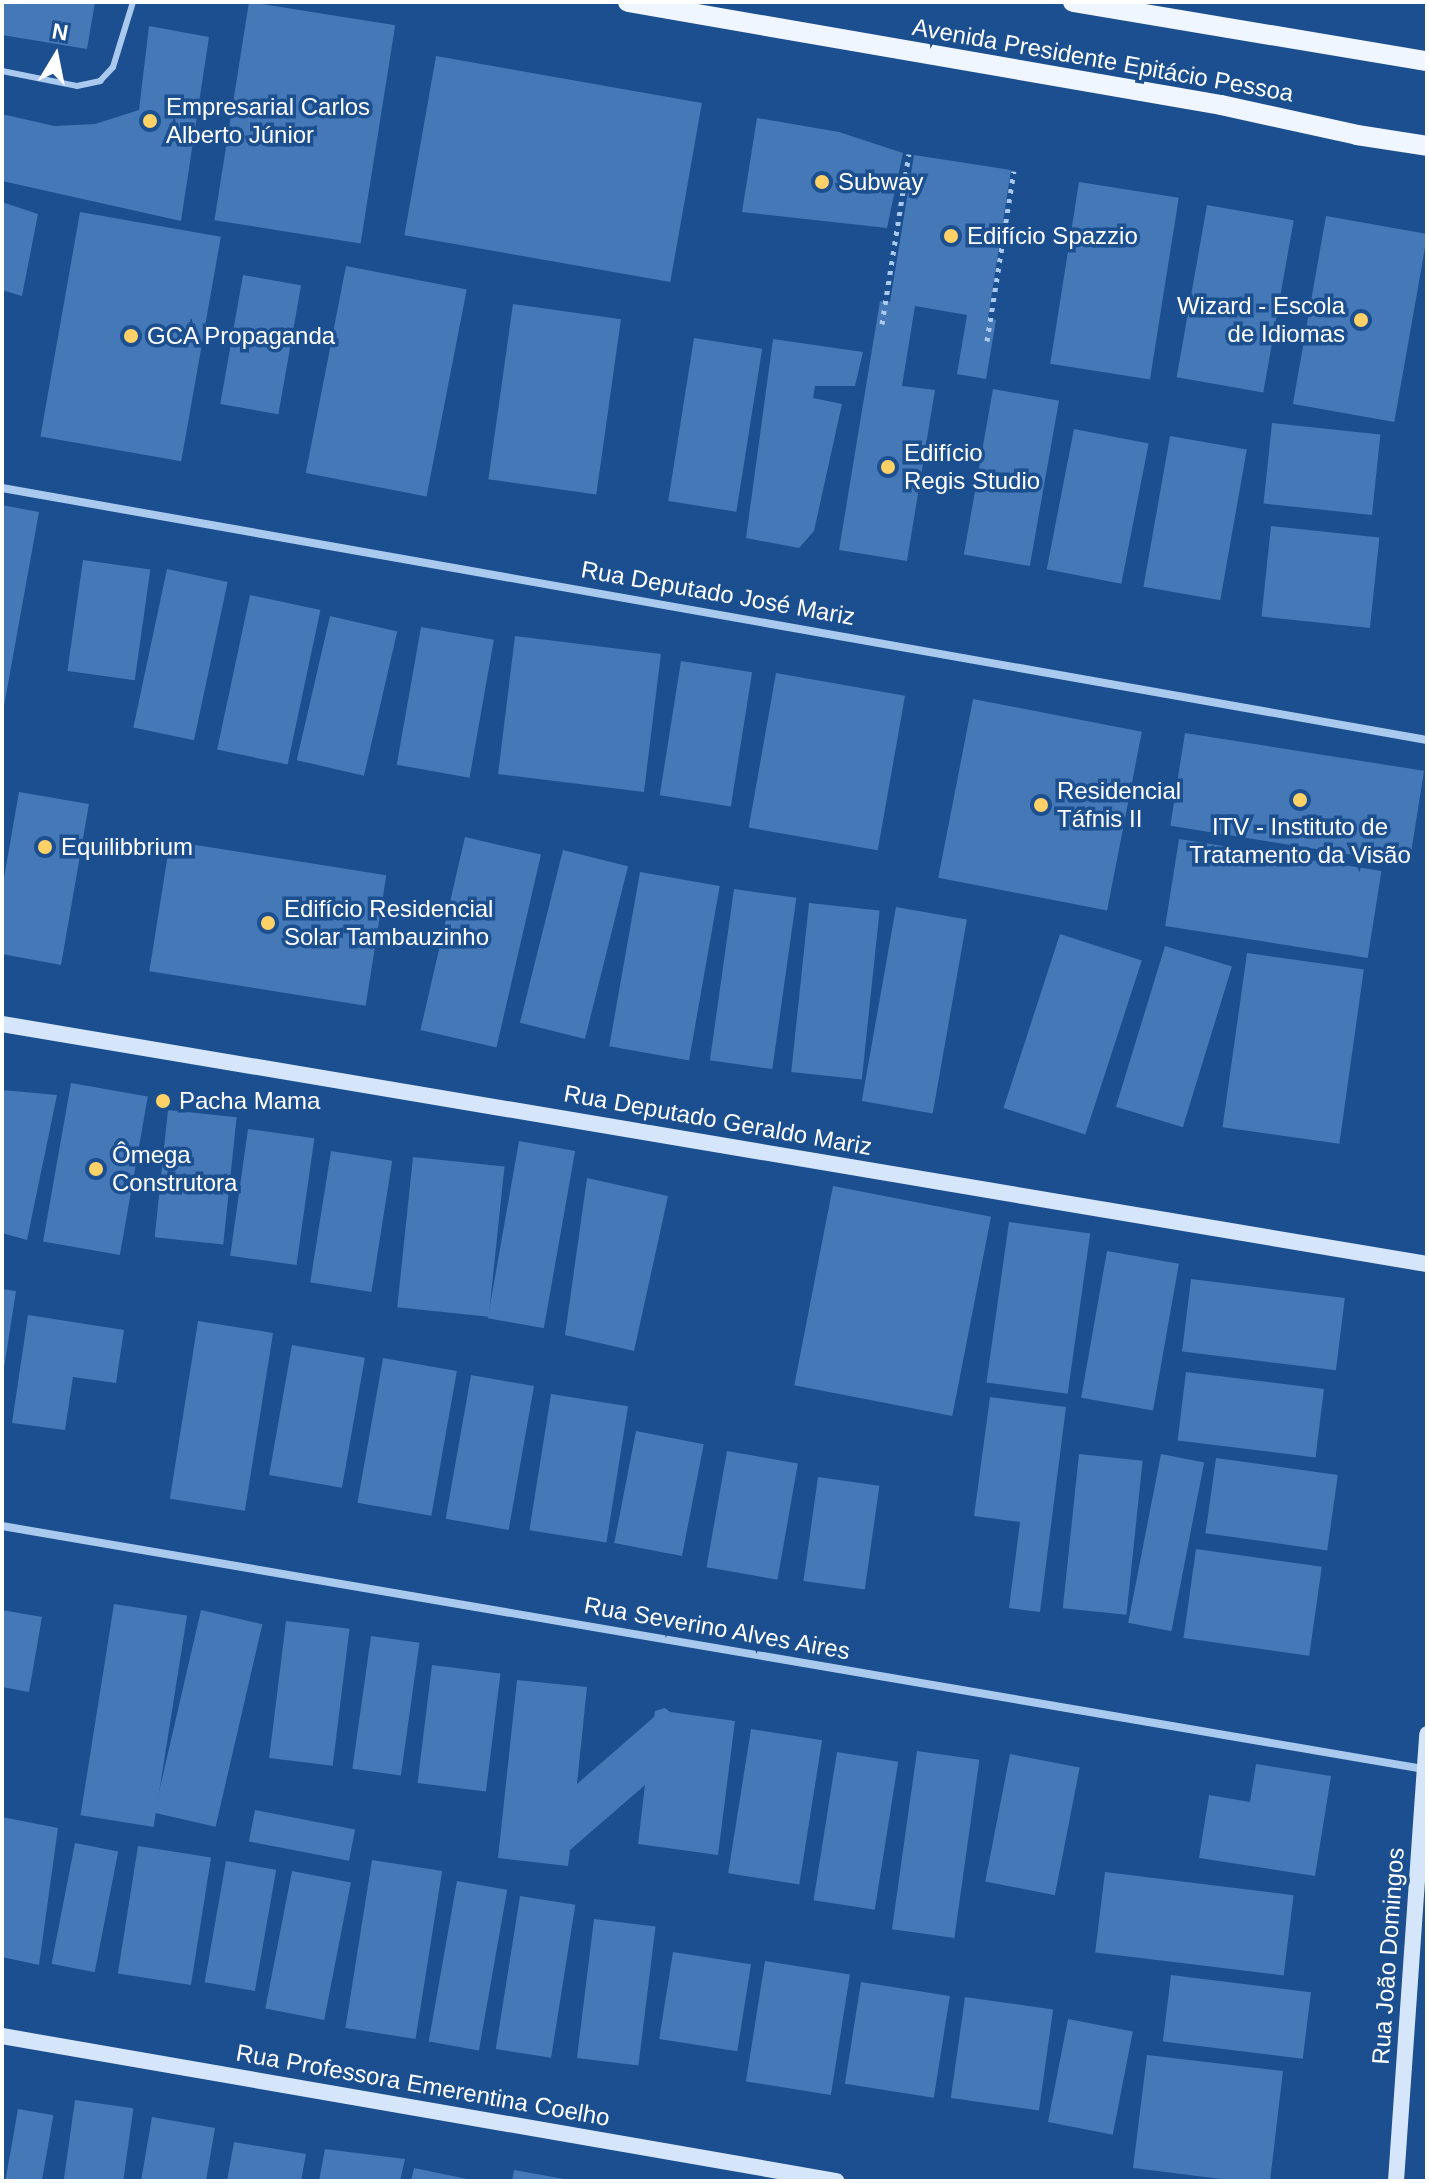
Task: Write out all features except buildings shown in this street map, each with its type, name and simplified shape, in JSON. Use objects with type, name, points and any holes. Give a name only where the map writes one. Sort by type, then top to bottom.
[{"type":"main road","name":"Avenida Presidente Epitácio Pessoa","points":[[628,2],[1221,105],[1357,135],[1427,146]]},
{"type":"main road","points":[[1073,2],[1427,61]]},
{"type":"street","name":"Rua Deputado José Mariz","points":[[2,488],[1427,740]]},
{"type":"street","name":"Rua Deputado Geraldo Mariz","points":[[2,1024],[1427,1264]]},
{"type":"street","name":"Rua Severino Alves Aires","points":[[2,1526],[1425,1769]]},
{"type":"street","name":"Rua João Domingos","points":[[1396,2181],[1427,1734]]},
{"type":"street","name":"Rua Professora Emerentina Coelho","points":[[2,2036],[836,2181]]},
{"type":"lane","points":[[2,71],[77,86],[100,81],[113,67],[133,2]]},
{"type":"path","points":[[882,324],[909,154]]},
{"type":"path","points":[[987,341],[1014,171]]},
{"type":"place","name":"Empresarial Carlos Alberto Júnior","points":[[150,121]]},
{"type":"place","name":"Subway","points":[[822,182]]},
{"type":"place","name":"Edifício Spazzio","points":[[951,236]]},
{"type":"place","name":"Wizard - Escola de Idiomas","points":[[1361,320]]},
{"type":"place","name":"GCA Propaganda","points":[[131,336]]},
{"type":"place","name":"Edifício Regis Studio","points":[[888,467]]},
{"type":"place","name":"ITV - Instituto de Tratamento da Visão","points":[[1300,800]]},
{"type":"place","name":"Residencial Táfnis II","points":[[1041,805]]},
{"type":"place","name":"Equilibbrium","points":[[45,847]]},
{"type":"place","name":"Edifício Residencial Solar Tambauzinho","points":[[268,923]]},
{"type":"place","name":"Pacha Mama","points":[[163,1101]]},
{"type":"place","name":"Ômega Construtora","points":[[96,1169]]}]
